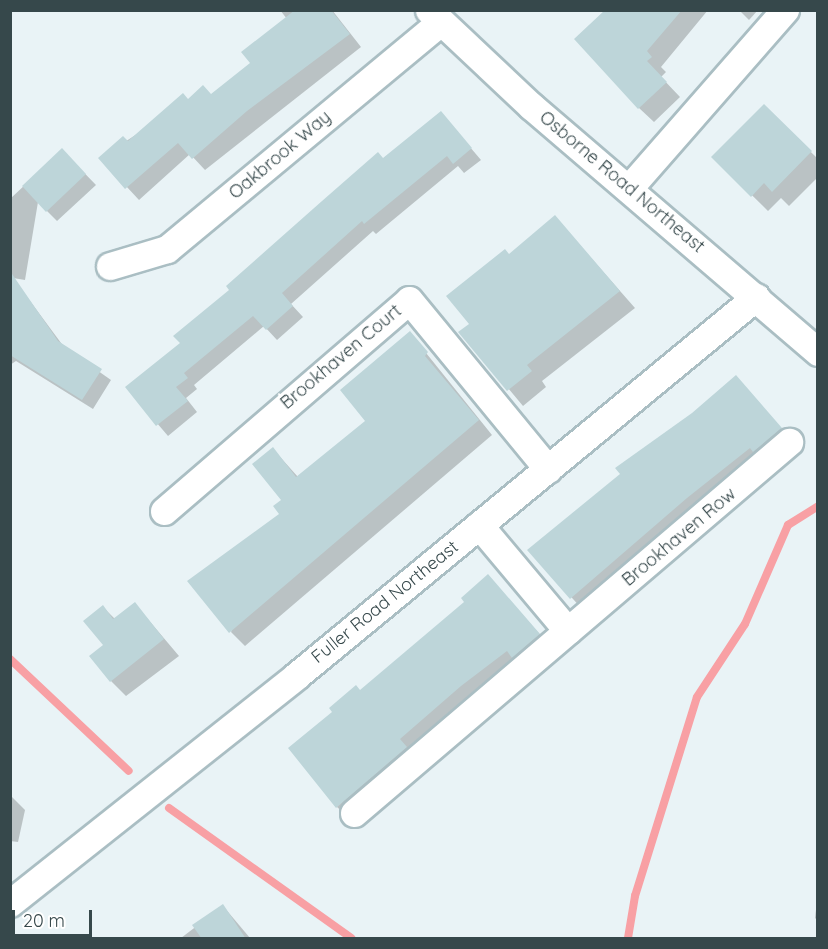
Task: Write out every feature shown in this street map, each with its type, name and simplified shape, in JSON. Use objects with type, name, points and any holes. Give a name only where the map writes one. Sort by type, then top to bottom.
[{"type":"street","points":[[629,188],[785,10]]},
{"type":"street","name":"Osborne Road Northeast","points":[[434,16],[818,351]]},
{"type":"street","name":"Oakbrook Way","points":[[110,266],[167,249],[434,16]]},
{"type":"street","name":"Fuller Road Northeast","points":[[10,903],[548,469],[756,297]]},
{"type":"street","name":"Brookhaven Court","points":[[164,511],[409,300],[548,469]]},
{"type":"street","name":"Brookhaven Row","points":[[354,813],[789,442]]},
{"type":"street","points":[[479,525],[568,631]]},
{"type":"building","points":[[295,10],[331,10],[350,34],[247,111],[192,159],[178,143],[125,189],[98,158],[123,136],[128,141],[183,93],[188,99],[203,85],[211,94],[250,63],[241,52]]},
{"type":"building","points":[[605,10],[682,10],[647,51],[652,57],[647,61],[667,82],[638,109],[574,39]]},
{"type":"building","points":[[764,104],[812,151],[772,192],[764,183],[751,197],[711,157]]},
{"type":"building","points":[[441,111],[472,148],[453,164],[447,156],[364,224],[362,221],[282,293],[293,306],[266,330],[253,316],[184,373],[188,378],[176,387],[188,401],[156,426],[125,387],[180,343],[173,336],[229,290],[226,286],[378,152],[383,158]]},
{"type":"building","points":[[62,148],[86,174],[46,212],[22,186]]},
{"type":"building","points":[[555,215],[620,291],[527,365],[532,371],[507,391],[458,332],[469,324],[446,296],[505,249],[509,254]]},
{"type":"building","points":[[10,271],[58,341],[102,369],[82,400],[10,355]]},
{"type":"building","points":[[410,331],[428,352],[425,356],[479,420],[229,633],[187,581],[279,514],[273,506],[281,500],[252,464],[273,447],[296,477],[365,421],[340,390]]},
{"type":"building","points":[[736,375],[782,428],[753,452],[750,448],[687,498],[570,599],[527,550],[620,474],[615,468],[692,413]]},
{"type":"building","points":[[488,574],[540,634],[512,658],[507,651],[461,686],[400,739],[407,747],[336,808],[288,748],[332,712],[329,708],[356,685],[360,690],[464,602],[461,598]]},
{"type":"building","points":[[135,602],[164,639],[110,682],[89,656],[103,645],[83,621],[103,605],[113,619]]},
{"type":"building","points":[[223,904],[246,939],[202,939],[192,925]]},
{"type":"waterway","points":[[628,938],[635,896],[697,697],[745,624],[788,525],[818,506]]},
{"type":"waterway","points":[[10,659],[129,771]]},
{"type":"waterway","points":[[169,808],[351,938]]}]
